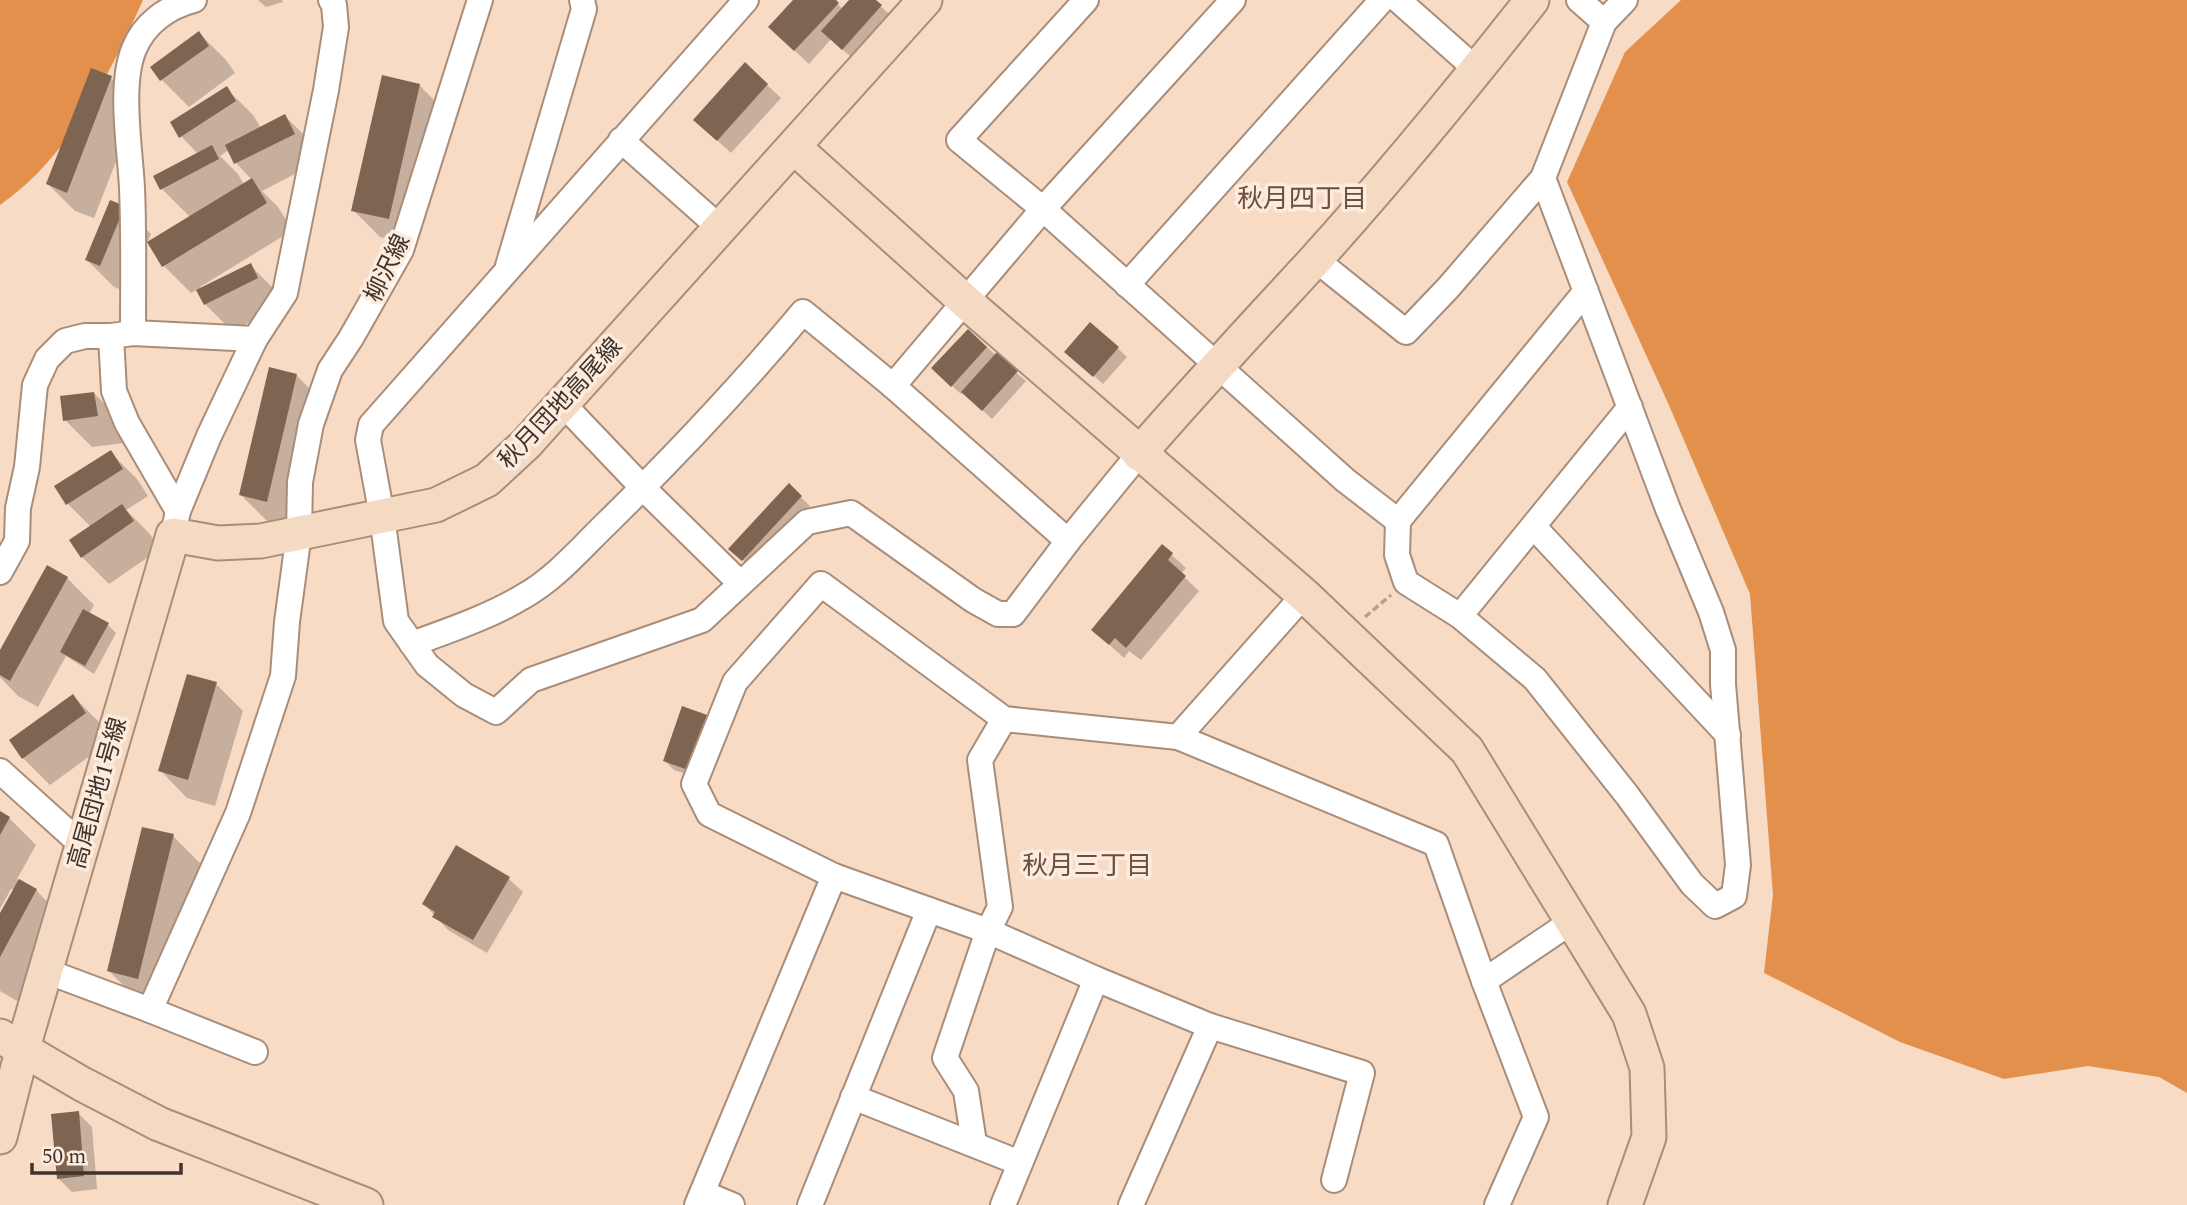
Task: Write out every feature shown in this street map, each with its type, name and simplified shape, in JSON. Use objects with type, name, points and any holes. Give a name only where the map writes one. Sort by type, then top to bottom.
[{"type":"street","points":[[175,523],[114,391],[122,335],[132,190],[126,82],[133,50],[148,24],[182,3],[194,0]]},
{"type":"street","points":[[175,523],[209,436],[255,339],[285,293],[334,40],[334,5],[331,0]]},
{"type":"street","name":"柳沢線","points":[[150,1010],[238,813],[283,676],[299,533],[300,482],[311,424],[330,370],[401,250],[480,0]]},
{"type":"street","points":[[746,0],[371,425],[368,440],[397,621],[427,665],[464,695],[496,712],[531,680],[702,620],[807,522],[851,513],[896,542],[973,600],[998,614],[1013,614],[1139,454],[1217,364],[1315,259],[1477,70],[1532,0]]},
{"type":"street","name":"秋月団地高尾線","points":[[175,523],[218,543],[261,541],[436,505],[487,480],[526,444],[719,227],[795,148],[925,0]]},
{"type":"street","points":[[1086,0],[959,140],[1043,209],[1345,480],[1398,521]]},
{"type":"street","points":[[893,386],[1043,209],[1233,0]]},
{"type":"street","points":[[1128,285],[1382,0]]},
{"type":"street","points":[[1398,0],[1477,70]]},
{"type":"street","points":[[1578,0],[1604,22]]},
{"type":"street","points":[[1315,259],[1406,332],[1544,178],[1604,22],[1625,0]]},
{"type":"street","points":[[506,274],[586,3]]},
{"type":"street","points":[[621,140],[719,227]]},
{"type":"street","points":[[795,148],[1139,454],[1304,595],[1467,750],[1629,1014],[1647,1068],[1649,1137],[1625,1205]]},
{"type":"street","points":[[1544,178],[1711,612],[1723,650],[1738,865],[1734,897],[1715,906],[1692,884],[1627,795],[1535,679],[1460,616],[1406,582],[1397,555],[1398,521],[1586,291]]},
{"type":"street","points":[[412,644],[525,596],[562,567],[643,488],[754,370],[803,312],[893,386],[1068,541]]},
{"type":"street","points":[[0,572],[17,541],[18,508],[27,467],[35,385],[47,359],[65,341],[85,336],[122,335],[255,339]]},
{"type":"street","points":[[562,403],[643,488],[740,583]]},
{"type":"street","points":[[1460,616],[1630,407]]},
{"type":"street","name":"高尾団地1号線","points":[[0,1137],[11,1043],[46,971],[175,523]]},
{"type":"street","points":[[1534,527],[1728,735]]},
{"type":"street","points":[[1334,1180],[1362,1073],[1210,1026],[988,931],[834,876],[709,814],[694,784],[735,682],[821,583],[1004,719],[1178,737],[1436,844],[1536,1117],[1497,1205]]},
{"type":"street","points":[[1178,737],[1304,595]]},
{"type":"street","points":[[974,1143],[966,1091],[945,1058],[988,931],[1000,907],[980,760],[1004,719]]},
{"type":"street","points":[[0,771],[82,845]]},
{"type":"street","points":[[732,1205],[700,1199],[834,876]]},
{"type":"street","points":[[810,1205],[929,909]]},
{"type":"street","points":[[1484,981],[1571,922]]},
{"type":"street","points":[[46,971],[255,1052]]},
{"type":"street","points":[[1003,1205],[1097,979]]},
{"type":"street","points":[[1131,1205],[1210,1026]]},
{"type":"street","points":[[11,1043],[159,1124],[366,1205]]},
{"type":"street","points":[[853,1097],[1020,1163]]},
{"type":"path","points":[[1346,634],[1406,582]]},
{"type":"shaded area","points":[[0,0],[143,0],[101,85],[67,139],[25,185],[0,205]]},
{"type":"shaded area","points":[[1681,0],[2187,0],[2187,1093],[2159,1077],[2088,1066],[2004,1079],[1900,1042],[1764,973],[1773,895],[1750,594],[1668,403],[1567,182],[1625,52]]},
{"type":"building","points":[[793,0],[836,0],[839,3],[794,51],[768,27]]},
{"type":"building","points":[[849,0],[876,0],[882,5],[842,50],[821,31]]},
{"type":"building","points":[[199,31],[209,46],[160,81],[150,67]]},
{"type":"building","points":[[745,62],[768,84],[717,141],[693,120]]},
{"type":"building","points":[[91,68],[112,76],[67,193],[46,184]]},
{"type":"building","points":[[382,75],[420,84],[389,219],[351,211]]},
{"type":"building","points":[[227,86],[236,101],[179,138],[170,122]]},
{"type":"building","points":[[285,114],[295,134],[234,164],[225,145]]},
{"type":"building","points":[[212,145],[219,159],[160,190],[153,176]]},
{"type":"building","points":[[252,178],[267,203],[162,267],[147,242]]},
{"type":"building","points":[[110,200],[125,206],[100,266],[85,260]]},
{"type":"building","points":[[251,263],[258,278],[204,305],[196,290]]},
{"type":"building","points":[[1090,322],[1119,347],[1093,377],[1064,352]]},
{"type":"building","points":[[968,329],[987,347],[951,387],[931,368]]},
{"type":"building","points":[[997,352],[1018,371],[982,411],[961,392]]},
{"type":"building","points":[[269,367],[297,374],[267,502],[239,495]]},
{"type":"building","points":[[94,392],[98,416],[63,421],[60,396]]},
{"type":"building","points":[[111,450],[123,469],[66,505],[54,486]]},
{"type":"building","points":[[789,483],[802,496],[742,561],[728,549]]},
{"type":"building","points":[[122,504],[134,521],[81,558],[69,540]]},
{"type":"building","points":[[1162,544],[1173,553],[1168,560],[1186,576],[1126,648],[1115,638],[1109,645],[1091,630]]},
{"type":"building","points":[[47,565],[68,577],[10,681],[0,675],[0,650]]},
{"type":"building","points":[[83,609],[109,623],[85,666],[60,652]]},
{"type":"building","points":[[187,674],[217,682],[188,780],[158,771]]},
{"type":"building","points":[[73,694],[86,713],[22,759],[9,740]]},
{"type":"building","points":[[682,706],[710,716],[691,771],[663,761]]},
{"type":"building","points":[[0,811],[10,817],[0,835]]},
{"type":"building","points":[[142,827],[174,834],[138,979],[107,971]]},
{"type":"building","points":[[456,845],[510,877],[473,940],[432,917],[435,912],[422,904]]},
{"type":"building","points":[[19,879],[37,889],[0,957],[0,913]]},
{"type":"building","points":[[79,1111],[84,1176],[57,1179],[51,1114]]},
{"type":"district","name":"秋月四丁目","points":[[1302,198]]},
{"type":"district","name":"秋月三丁目","points":[[1087,865]]}]
